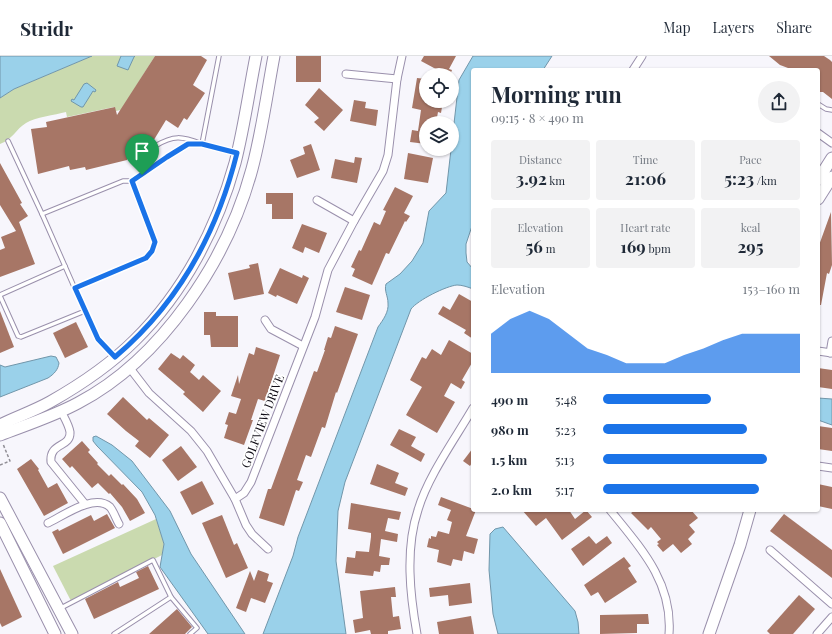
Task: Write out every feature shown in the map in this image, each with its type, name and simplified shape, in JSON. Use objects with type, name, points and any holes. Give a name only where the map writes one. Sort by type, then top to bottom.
[{"type":"street","points":[[0,424],[48,403],[88,378],[135,341],[155,319],[181,284],[202,250],[224,196],[237,153],[256,56]]},
{"type":"street","points":[[0,437],[79,402],[119,376],[153,344],[188,304],[216,260],[239,208],[252,168],[274,56]]},
{"type":"street","name":"GOLFVIEW DRIVE","points":[[235,499],[244,493],[251,482],[315,317],[328,270],[387,161],[396,79],[402,56]]},
{"type":"street","points":[[634,68],[642,56]]},
{"type":"street","points":[[346,74],[396,79]]},
{"type":"street","points":[[820,134],[832,143]]},
{"type":"street","points":[[820,177],[832,158]]},
{"type":"street","points":[[820,196],[832,177]]},
{"type":"street","points":[[317,200],[354,221]]},
{"type":"street","points":[[265,320],[271,329],[303,346]]},
{"type":"street","points":[[820,351],[831,353],[832,341]]},
{"type":"street","points":[[115,357],[128,368],[149,393],[191,431],[207,451],[235,499],[249,529],[268,549]]},
{"type":"street","points":[[61,411],[68,425],[69,435],[66,442],[53,450],[51,462],[85,504]]},
{"type":"street","points":[[417,634],[410,565],[412,539],[417,510],[428,484],[471,411]]},
{"type":"street","points":[[820,466],[832,468]]},
{"type":"street","points":[[0,498],[72,634]]},
{"type":"street","points":[[48,524],[85,504],[97,502],[108,506],[119,524]]},
{"type":"street","points":[[612,512],[653,566],[666,600],[669,634]]},
{"type":"street","points":[[709,634],[740,545],[749,512]]},
{"type":"street","points":[[0,523],[54,634]]},
{"type":"street","points":[[770,550],[832,604]]},
{"type":"street","points":[[817,634],[832,617]]},
{"type":"lane","points":[[202,144],[219,56]]},
{"type":"lane","points":[[820,105],[826,109],[832,110]]},
{"type":"lane","points":[[155,146],[167,139],[187,138],[202,144],[237,153]]},
{"type":"lane","points":[[8,141],[98,339],[115,357]]},
{"type":"lane","points":[[42,214],[123,181],[132,181],[188,144],[202,144]]},
{"type":"lane","points":[[142,175],[141,166],[144,154]]},
{"type":"lane","points":[[75,288],[146,258],[152,251],[155,242],[132,181]]},
{"type":"lane","points":[[65,266],[0,295],[18,336],[21,337],[85,312]]},
{"type":"lane","points":[[58,609],[153,560],[171,597],[197,628],[190,634]]},
{"type":"lane","points":[[114,634],[171,597]]},
{"type":"path","points":[[0,437],[10,460],[0,465]]},
{"type":"green space","points":[[92,56],[155,56],[121,110],[116,111],[114,107],[67,117],[66,112],[40,118],[26,123],[11,137],[0,144],[0,98],[14,89]]},
{"type":"green space","points":[[156,519],[164,544],[162,555],[71,601],[53,566]]},
{"type":"water","points":[[0,56],[92,56],[14,89],[0,98]]},
{"type":"water","points":[[121,56],[135,56],[128,70],[117,66]]},
{"type":"water","points":[[473,56],[552,56],[544,68],[471,68],[471,229],[466,244],[466,253],[467,262],[471,267],[471,288],[461,285],[452,286],[426,298],[411,309],[345,482],[338,511],[336,561],[346,634],[263,634],[293,556],[298,537],[378,327],[387,313],[388,303],[385,289],[386,284],[400,274],[412,261],[423,243],[429,211],[446,193],[450,156],[459,156],[459,116],[455,116],[456,108],[459,108],[459,80]]},
{"type":"water","points":[[87,83],[96,90],[95,92],[93,91],[83,107],[81,107],[71,101],[72,99],[74,100],[84,84]]},
{"type":"water","points":[[51,356],[56,357],[59,363],[57,370],[52,375],[48,378],[0,397],[0,365],[5,367]]},
{"type":"water","points":[[820,398],[832,399],[832,425],[820,421]]},
{"type":"water","points":[[96,436],[112,445],[132,461],[170,511],[191,554],[245,634],[208,634],[160,567],[164,544],[155,515],[142,492],[97,446],[93,441],[93,437]]},
{"type":"water","points":[[503,527],[575,611],[579,634],[498,634],[493,614],[489,570],[490,534],[495,529]]},
{"type":"building","points":[[155,56],[201,56],[207,60],[193,85],[205,93],[187,120],[184,118],[178,128],[166,120],[152,143],[152,148],[156,149],[158,152],[148,159],[147,153],[143,151],[127,157],[127,160],[86,170],[85,167],[70,170],[69,166],[38,174],[31,129],[47,127],[46,122],[115,107],[117,115]]},
{"type":"building","points":[[296,56],[321,56],[321,82],[296,82]]},
{"type":"building","points":[[424,56],[456,56],[450,68],[434,68],[421,61]]},
{"type":"building","points":[[769,56],[824,56],[832,62],[832,99],[823,92],[820,92],[820,68],[788,68],[780,65]]},
{"type":"building","points":[[417,78],[419,78],[419,108],[442,108],[441,113],[438,112],[437,116],[420,116],[421,110],[412,108]]},
{"type":"building","points":[[319,88],[343,110],[324,131],[314,122],[319,118],[305,105]]},
{"type":"building","points":[[354,100],[366,102],[365,108],[378,110],[376,126],[350,121]]},
{"type":"building","points":[[419,124],[419,143],[410,142],[412,130],[418,131]]},
{"type":"building","points":[[311,144],[320,170],[297,178],[290,160],[305,154],[303,147]]},
{"type":"building","points":[[408,153],[433,158],[428,183],[404,179]]},
{"type":"building","points":[[355,157],[362,158],[357,183],[331,178],[335,159],[354,163]]},
{"type":"building","points":[[0,163],[22,203],[20,204],[28,216],[19,222],[35,264],[0,277],[0,250],[5,248],[1,237],[16,231],[0,205]]},
{"type":"building","points":[[395,187],[413,196],[404,213],[410,216],[406,222],[405,221],[389,254],[386,253],[372,285],[352,276],[355,269],[351,267],[359,250],[361,251],[374,222],[380,225],[386,211],[383,210]]},
{"type":"building","points":[[266,193],[293,193],[293,219],[272,219],[272,204],[266,204]]},
{"type":"building","points":[[831,212],[832,265],[829,274],[827,273],[821,305],[820,305],[820,242]]},
{"type":"building","points":[[302,224],[327,233],[319,253],[305,247],[303,253],[292,248]]},
{"type":"building","points":[[258,263],[264,294],[234,300],[228,273],[250,268],[249,265]]},
{"type":"building","points":[[280,268],[302,278],[303,275],[309,278],[297,304],[277,295],[276,297],[268,293]]},
{"type":"building","points":[[345,287],[370,295],[362,320],[336,312]]},
{"type":"building","points":[[459,294],[471,301],[471,338],[464,333],[466,330],[438,314],[443,306],[450,310]]},
{"type":"building","points":[[0,311],[14,347],[0,353]]},
{"type":"building","points":[[204,312],[216,312],[216,316],[238,316],[238,347],[211,347],[210,335],[204,335]]},
{"type":"building","points":[[76,322],[88,347],[65,358],[53,333]]},
{"type":"building","points":[[335,326],[358,334],[337,393],[336,392],[325,428],[322,427],[311,457],[306,455],[297,480],[303,482],[299,491],[296,490],[284,526],[259,518],[268,489],[271,489],[314,371],[317,372],[328,337],[331,338]]},
{"type":"building","points":[[449,340],[471,353],[471,364],[462,380],[465,382],[461,389],[451,383],[444,396],[455,402],[437,433],[406,415],[422,387],[410,380],[422,357],[426,359],[432,349],[441,355]]},
{"type":"building","points":[[256,347],[280,355],[265,401],[258,399],[251,420],[253,420],[244,445],[224,438],[228,425],[225,424],[229,412],[236,414],[241,399],[231,396],[238,375],[239,384],[249,353],[254,355]]},
{"type":"building","points":[[171,353],[180,359],[183,355],[195,365],[190,372],[199,380],[203,375],[221,391],[203,412],[183,394],[185,392],[158,369]]},
{"type":"building","points":[[820,368],[832,370],[832,389],[820,387]]},
{"type":"building","points":[[123,397],[147,420],[149,418],[169,435],[150,458],[135,446],[139,441],[107,414]]},
{"type":"building","points":[[820,426],[832,428],[832,451],[820,449]]},
{"type":"building","points":[[399,429],[416,437],[411,446],[425,454],[421,462],[390,445]]},
{"type":"building","points":[[82,441],[90,450],[88,452],[98,463],[97,464],[109,476],[111,474],[122,485],[123,484],[137,499],[145,513],[130,521],[122,507],[110,493],[109,494],[98,483],[92,488],[72,466],[70,468],[62,459]]},
{"type":"building","points":[[181,446],[197,467],[178,481],[162,460]]},
{"type":"building","points":[[471,451],[470,466],[463,461]]},
{"type":"building","points":[[31,459],[39,469],[38,470],[48,488],[57,483],[68,503],[44,516],[17,469]]},
{"type":"building","points":[[377,464],[399,473],[395,483],[408,488],[405,496],[370,484]]},
{"type":"building","points":[[202,481],[214,504],[192,515],[180,492]]},
{"type":"building","points":[[820,484],[832,487],[832,509],[820,506]]},
{"type":"building","points":[[441,497],[471,508],[471,512],[475,512],[466,536],[478,539],[474,554],[464,551],[462,561],[453,559],[451,566],[437,562],[439,550],[427,547],[429,538],[431,539],[431,536],[436,537],[438,531],[449,534],[452,522],[447,520],[451,510],[438,505]]},
{"type":"building","points":[[351,503],[401,512],[399,520],[388,518],[385,531],[398,534],[397,542],[381,539],[379,556],[390,558],[389,565],[381,565],[380,572],[374,571],[373,576],[345,573],[347,557],[355,558],[356,551],[369,552],[371,537],[371,533],[348,529]]},
{"type":"building","points":[[524,512],[570,512],[575,519],[584,512],[588,512],[592,517],[562,540],[546,518],[536,526]]},
{"type":"building","points":[[693,512],[698,518],[689,525],[695,532],[688,539],[692,544],[681,553],[673,544],[663,552],[657,545],[659,544],[657,542],[661,539],[651,527],[648,530],[631,513]]},
{"type":"building","points":[[107,514],[115,528],[63,554],[52,532],[58,529],[59,531],[91,515],[94,521]]},
{"type":"building","points":[[784,514],[832,550],[832,578],[770,531]]},
{"type":"building","points":[[222,515],[234,545],[237,543],[248,568],[226,578],[202,523]]},
{"type":"building","points":[[589,536],[596,544],[607,536],[612,543],[583,566],[571,549]]},
{"type":"building","points":[[624,557],[631,566],[628,568],[637,582],[605,603],[598,592],[591,596],[584,585]]},
{"type":"building","points":[[148,566],[159,589],[94,619],[85,599],[118,582],[120,587],[139,578],[136,572]]},
{"type":"building","points":[[0,569],[22,617],[2,627],[0,623]]},
{"type":"building","points":[[258,570],[269,574],[267,581],[273,583],[265,603],[251,598],[246,612],[236,608],[250,571],[254,581]]},
{"type":"building","points":[[470,583],[472,603],[449,606],[448,595],[430,597],[429,588]]},
{"type":"building","points":[[395,587],[396,597],[391,597],[393,617],[399,616],[401,629],[388,631],[388,634],[371,634],[370,630],[355,633],[353,620],[363,618],[360,591]]},
{"type":"building","points":[[799,595],[815,609],[793,634],[770,634],[767,631]]},
{"type":"building","points":[[177,609],[192,627],[185,634],[149,634]]},
{"type":"building","points":[[648,614],[649,624],[637,624],[637,633],[600,634],[600,615]]},
{"type":"building","points":[[471,616],[474,634],[439,634],[437,622]]},
{"type":"route","points":[[188,144],[202,144],[237,153],[224,196],[202,250],[181,284],[155,319],[135,341],[115,357],[98,339],[75,288],[146,258],[152,251],[155,242],[132,181],[142,175],[188,144]]}]
